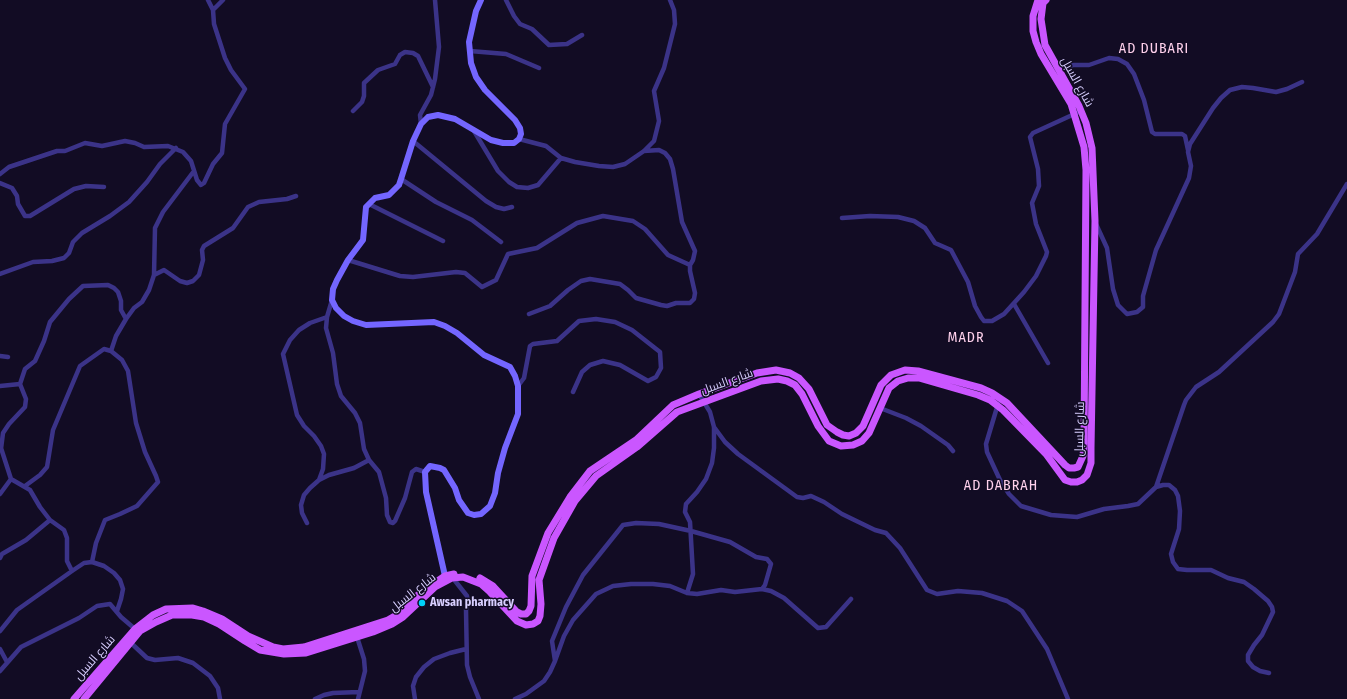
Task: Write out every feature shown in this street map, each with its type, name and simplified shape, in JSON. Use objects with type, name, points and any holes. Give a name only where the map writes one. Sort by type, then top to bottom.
[{"type":"main road","name":"شارع السبل","points":[[74,699],[134,629],[153,616],[166,610],[193,608],[222,619],[248,636],[262,643],[282,649],[304,647],[388,620],[400,612],[419,594],[450,576],[473,575],[493,586],[517,612],[526,614],[531,606],[532,576],[548,533],[570,497],[590,471],[636,440],[673,406],[699,394],[757,373],[776,370],[790,373],[799,378],[809,389],[827,424],[837,432],[849,436],[856,433],[863,426],[882,384],[891,375],[905,370],[918,371],[981,388],[992,393],[1003,410],[1046,454],[1065,480],[1077,482],[1082,480],[1087,475],[1091,463],[1092,448],[1095,221],[1092,148],[1086,123],[1071,104],[1045,61],[1036,42],[1033,31],[1033,16],[1038,0]]},
{"type":"main road","name":"شارع السبل","points":[[84,699],[140,631],[172,615],[192,615],[204,617],[219,624],[245,642],[260,650],[284,654],[306,653],[392,624],[403,617],[450,576],[463,577],[481,584],[517,621],[526,625],[533,624],[538,621],[540,616],[541,604],[538,580],[554,538],[576,501],[596,476],[637,447],[677,412],[761,381],[778,379],[795,385],[802,394],[818,426],[829,441],[840,446],[853,445],[862,441],[869,433],[889,388],[898,381],[908,378],[919,378],[999,403],[1007,403],[1065,465],[1069,468],[1078,467],[1083,456],[1084,444],[1086,170],[1078,112],[1045,45],[1042,34],[1041,19],[1043,3],[1046,0]]},
{"type":"street","points":[[0,174],[9,167],[57,151],[65,151],[85,143],[102,146],[125,141],[144,147],[168,146],[176,148],[183,152],[191,161],[197,180],[201,185],[204,183],[213,164],[222,153],[225,124],[245,89],[231,70],[225,58],[214,24],[214,10],[208,0]]},
{"type":"street","points":[[214,10],[222,0]]},
{"type":"street","points":[[425,472],[416,469],[412,472],[405,498],[396,521],[393,523],[389,521],[387,516],[386,498],[379,472],[369,460],[364,449],[360,423],[355,413],[341,396],[337,384],[326,328],[333,289],[348,260],[363,240],[366,207],[376,198],[389,194],[398,185],[420,124],[420,116],[430,95],[439,47],[435,0]]},
{"type":"street","points":[[420,124],[428,117],[438,115],[455,119],[491,140],[503,143],[514,142],[519,139],[521,134],[520,128],[515,120],[485,90],[476,77],[471,63],[469,42],[476,11],[481,0]]},
{"type":"street","points":[[506,0],[520,24],[532,29],[549,45],[567,44],[582,35]]},
{"type":"street","points":[[519,139],[546,146],[561,158],[575,162],[613,166],[625,164],[644,151],[654,141],[659,121],[654,91],[664,68],[675,24],[674,10],[670,0]]},
{"type":"street","points":[[470,51],[506,54],[540,68]]},
{"type":"street","points":[[353,111],[362,102],[364,96],[364,83],[378,70],[395,64],[400,55],[405,52],[413,53],[418,56],[432,87]]},
{"type":"street","points":[[1058,70],[1073,65],[1089,65],[1109,58],[1118,59],[1126,64],[1134,74],[1144,100],[1152,132],[1155,134],[1182,134],[1185,136],[1191,166],[1189,178],[1156,250],[1143,296],[1143,307],[1137,312],[1127,314],[1118,305],[1113,289],[1107,248],[1095,221]]},
{"type":"street","points":[[1188,152],[1190,144],[1213,108],[1230,90],[1242,87],[1276,92],[1302,82]]},
{"type":"street","points":[[842,218],[870,216],[898,217],[914,221],[925,228],[935,243],[951,250],[968,282],[975,306],[984,321],[992,321],[1004,314],[1014,304],[1036,276],[1047,252],[1036,224],[1032,203],[1039,186],[1038,169],[1030,137],[1033,133],[1078,112]]},
{"type":"street","points":[[474,130],[498,171],[509,182],[517,187],[528,188],[538,185],[561,158]]},
{"type":"street","points":[[413,141],[486,202],[496,208],[512,208]]},
{"type":"street","points":[[0,274],[33,262],[52,261],[64,258],[70,253],[73,242],[82,233],[110,216],[129,202],[147,182],[160,164],[176,148]]},
{"type":"street","points":[[529,314],[550,306],[581,281],[590,279],[620,284],[636,298],[666,306],[676,303],[690,303],[694,300],[695,293],[690,265],[695,251],[682,222],[674,169],[670,159],[665,153],[659,150],[644,151]]},
{"type":"street","points":[[111,351],[116,336],[126,319],[134,308],[142,302],[149,290],[154,275],[155,228],[163,212],[194,171]]},
{"type":"street","points":[[401,179],[436,202],[472,220],[501,242]]},
{"type":"street","points":[[0,183],[12,188],[17,196],[18,204],[25,216],[30,216],[74,189],[86,186],[104,187]]},
{"type":"street","points":[[1156,487],[1186,400],[1196,387],[1219,372],[1280,314],[1294,272],[1298,254],[1317,234],[1347,184]]},
{"type":"street","points":[[154,275],[164,270],[184,283],[193,281],[199,275],[203,260],[202,250],[204,246],[233,228],[248,207],[259,202],[287,200],[296,196]]},
{"type":"street","points":[[369,204],[443,241]]},
{"type":"street","points":[[348,260],[400,276],[413,277],[456,272],[465,273],[482,287],[496,280],[508,254],[537,248],[577,223],[603,216],[633,221],[645,230],[668,255],[690,265]]},
{"type":"street","points":[[72,571],[67,561],[67,538],[64,530],[50,520],[30,490],[11,479],[1,448],[3,432],[26,407],[26,398],[20,384],[24,369],[35,360],[44,341],[50,322],[69,299],[83,286],[108,285],[114,288],[118,292],[120,310],[126,319]]},
{"type":"street","points":[[332,300],[336,308],[344,316],[353,321],[366,325],[434,322],[445,326],[457,333],[484,355],[510,367],[516,376],[518,386],[518,414],[503,454],[498,473],[496,493],[490,506],[481,514],[474,515],[468,513],[459,500],[455,488],[444,470],[430,466],[425,472],[426,492],[450,576],[465,592],[468,602],[466,610],[466,649],[469,671],[479,699]]},
{"type":"street","points":[[1014,304],[1048,363]]},
{"type":"street","points":[[319,480],[323,469],[324,454],[321,446],[297,415],[283,354],[290,340],[299,330],[310,323],[327,317]]},
{"type":"street","points":[[518,386],[524,378],[530,346],[533,344],[557,341],[579,321],[596,319],[615,322],[632,330],[660,352],[661,368],[656,377],[648,381],[620,365],[603,361],[590,365],[582,372],[573,392]]},
{"type":"street","points":[[25,486],[40,476],[48,467],[53,430],[80,366],[104,349],[111,351],[122,360],[128,371],[136,423],[144,452],[158,482],[137,506],[105,520],[96,543],[92,562]]},
{"type":"street","points":[[0,356],[8,357]]},
{"type":"street","points":[[0,386],[20,384]]},
{"type":"street","points":[[687,593],[693,574],[691,531],[690,522],[685,512],[686,504],[702,485],[712,463],[714,427],[710,412],[699,394]]},
{"type":"street","points":[[999,403],[986,444],[987,452],[1000,480],[1009,494],[1021,506],[1051,515],[1077,517],[1104,508],[1138,504],[1156,487],[1163,485],[1168,485],[1175,490],[1178,496],[1180,511],[1179,529],[1171,554],[1173,562],[1178,569],[1211,570],[1228,578],[1244,582],[1259,593],[1272,608],[1273,612],[1262,635],[1248,655],[1248,661],[1253,667],[1260,671],[1269,673]]},
{"type":"street","points":[[880,408],[906,418],[921,426],[948,445],[953,451]]},
{"type":"street","points":[[714,427],[725,442],[738,454],[797,497],[803,498],[811,496],[824,502],[842,514],[875,530],[886,533],[900,548],[927,590],[937,594],[958,591],[982,593],[1007,602],[1022,611],[1047,649],[1068,699]]},
{"type":"street","points":[[307,523],[302,513],[301,505],[304,495],[310,488],[319,480],[329,475],[354,468],[369,460]]},
{"type":"street","points":[[0,494],[11,479]]},
{"type":"street","points":[[0,558],[2,554],[26,540],[50,520]]},
{"type":"street","points":[[555,661],[552,641],[566,607],[583,575],[623,525],[636,523],[658,524],[691,531],[730,542],[771,564],[766,585],[762,589]]},
{"type":"street","points":[[0,631],[18,610],[72,571],[84,564],[92,562],[104,566],[114,573],[120,580],[123,589],[117,611]]},
{"type":"street","points":[[515,699],[526,694],[544,681],[550,672],[564,636],[573,620],[596,594],[613,586],[653,584],[670,586],[687,593],[696,594],[721,590],[735,592],[762,589],[771,591],[784,598],[818,628],[826,627],[851,599]]},
{"type":"street","points":[[0,671],[21,647],[79,618],[97,606],[110,604],[134,629]]},
{"type":"street","points":[[357,637],[364,659],[365,671],[358,699]]},
{"type":"street","points":[[131,643],[147,658],[155,660],[178,658],[193,662],[210,676],[218,688],[220,699]]},
{"type":"street","points":[[0,649],[7,662]]},
{"type":"street","points":[[415,699],[413,686],[416,677],[424,667],[434,659],[466,649]]},
{"type":"street","points":[[316,699],[318,697],[333,693],[359,692]]},
{"type":"place","name":"Awsan pharmacy","points":[[422,603]]},
{"type":"district","name":"AD DUBARI","points":[[1154,49]]},
{"type":"district","name":"MADR","points":[[966,338]]},
{"type":"district","name":"AD DABRAH","points":[[1001,486]]}]
